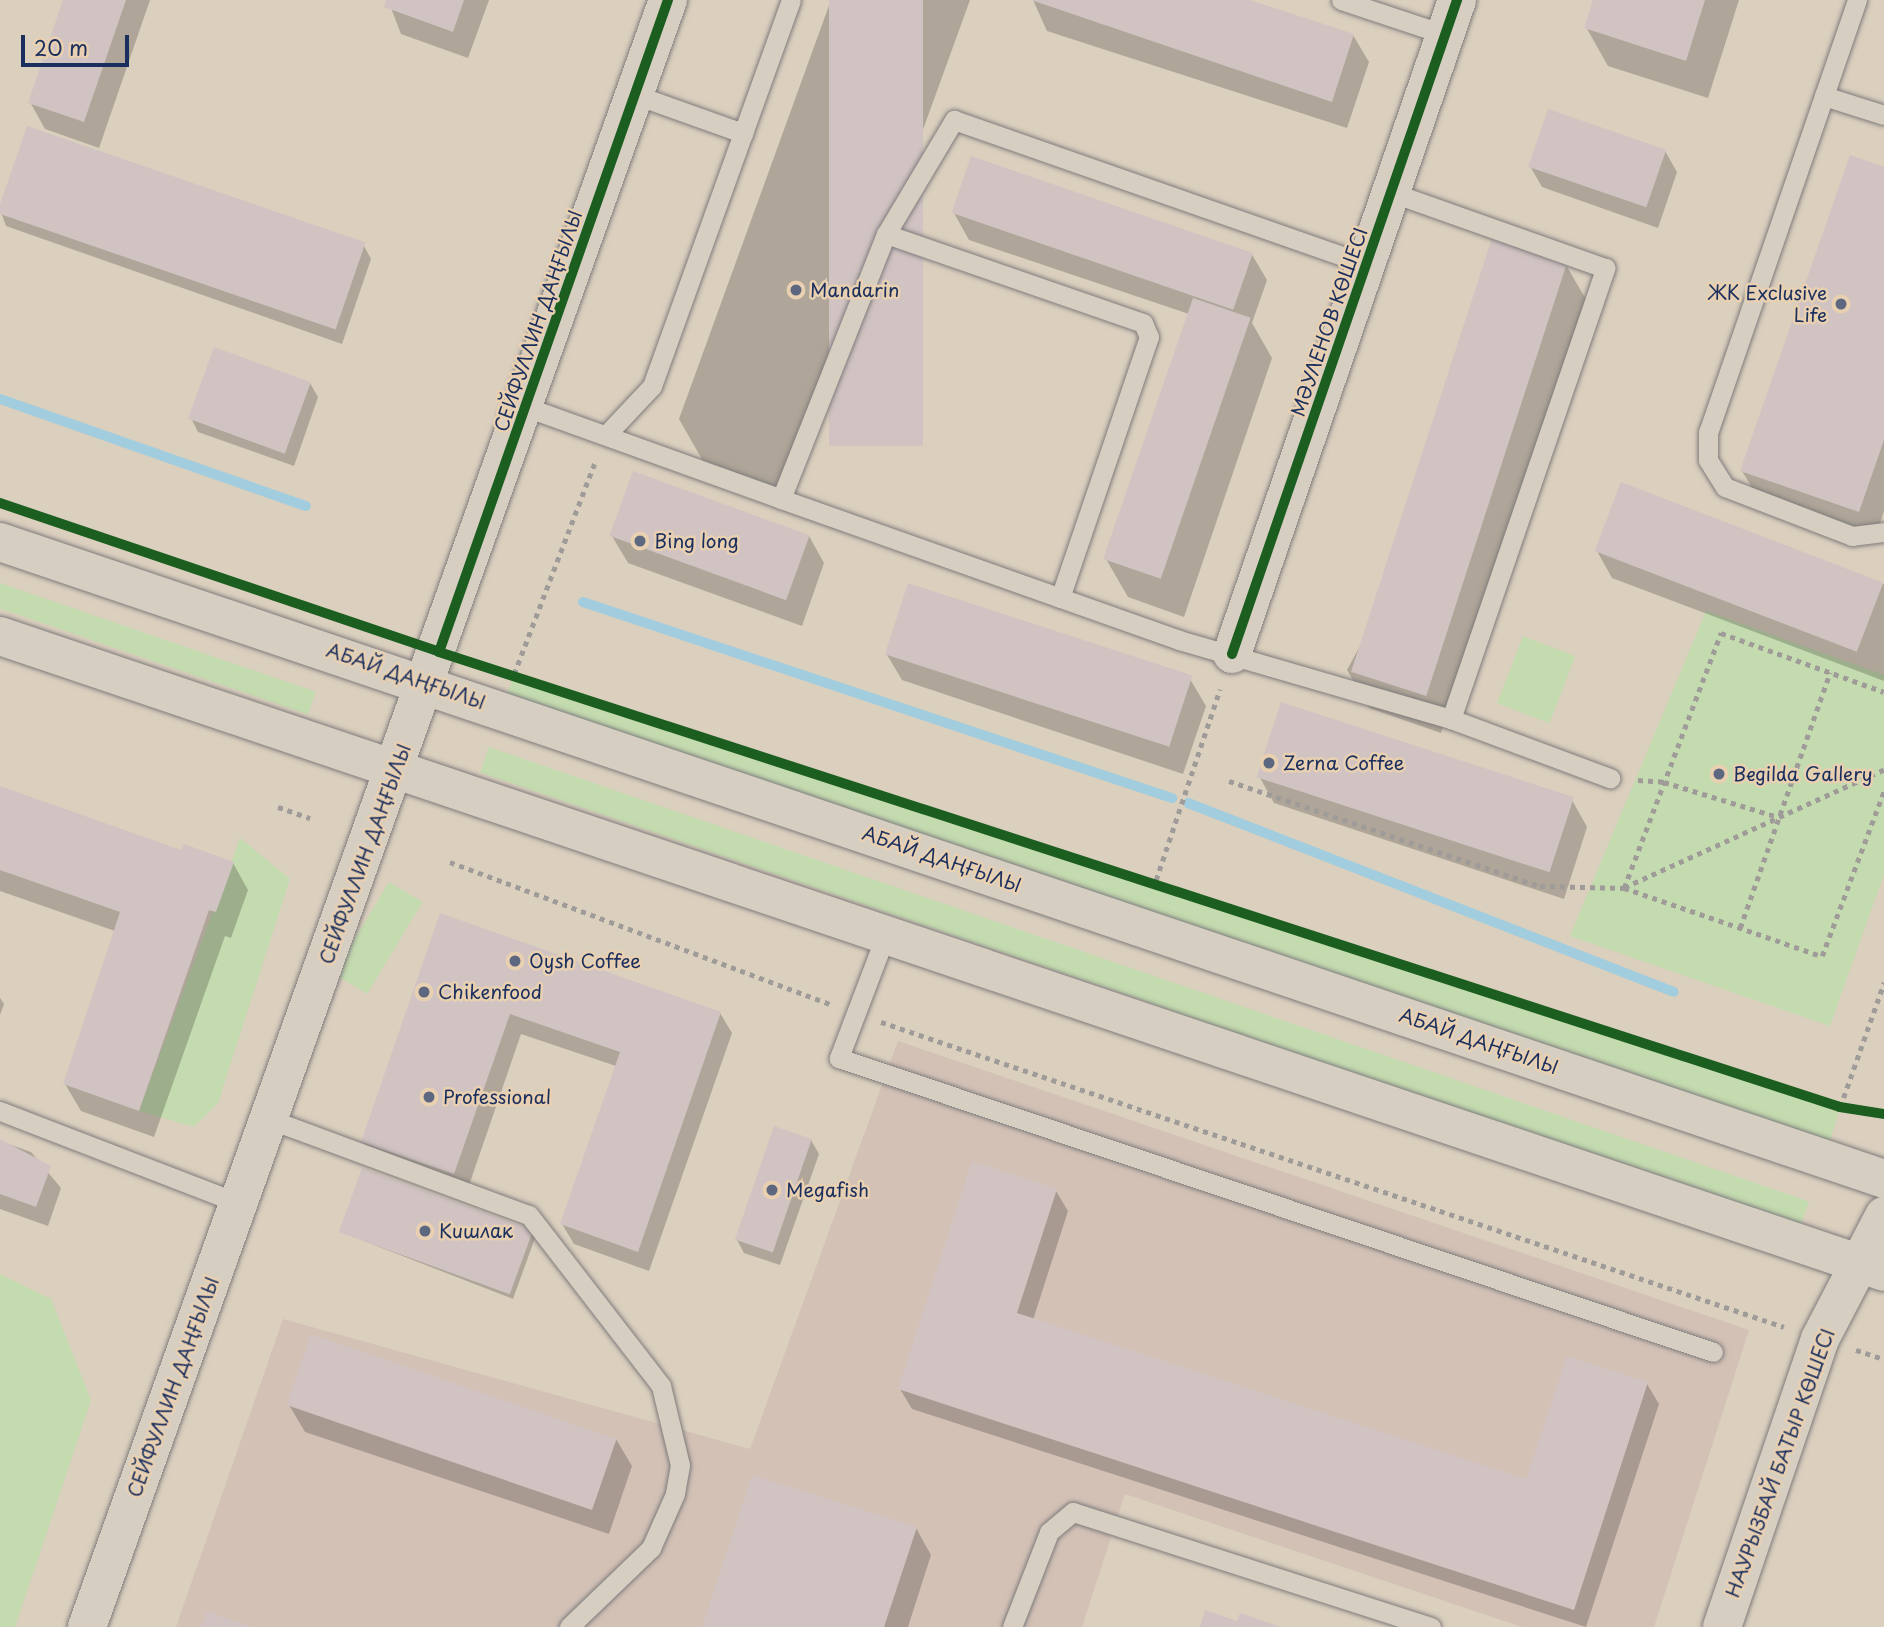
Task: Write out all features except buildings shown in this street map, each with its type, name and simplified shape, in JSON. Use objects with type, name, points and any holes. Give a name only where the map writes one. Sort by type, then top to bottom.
[{"type":"main road","name":"СЕЙФУЛЛИН ДАҢҒЫЛЫ","points":[[87,1627],[395,774],[668,0]]},
{"type":"main road","name":"МӘУЛЕНОВ КӨШЕСІ","points":[[1232,654],[1452,18]]},
{"type":"main road","name":"АБАЙ ДАҢҒЫЛЫ","points":[[0,542],[427,684],[1884,1179]]},
{"type":"main road","points":[[0,636],[395,774],[886,934],[1873,1268],[1884,1216]]},
{"type":"main road","name":"НАУРЫЗБАЙ БАТЫР КӨШЕСІ","points":[[1727,1625],[1820,1339],[1873,1268]]},
{"type":"lane","points":[[606,435],[652,386],[791,0]]},
{"type":"lane","points":[[1341,0],[1452,18]]},
{"type":"lane","points":[[1857,0],[1708,432],[1708,460],[1725,487],[1852,536],[1884,532]]},
{"type":"lane","points":[[636,95],[743,132]]},
{"type":"lane","points":[[1824,96],[1884,115]]},
{"type":"lane","points":[[780,499],[886,234],[954,120],[1368,265]]},
{"type":"lane","points":[[1393,194],[1605,268],[1451,719]]},
{"type":"lane","points":[[886,234],[1143,323],[1149,337],[1060,598]]},
{"type":"lane","points":[[526,407],[1060,598],[1232,654],[1451,719],[1610,778]]},
{"type":"lane","points":[[886,934],[839,1058],[1713,1352]]},
{"type":"lane","points":[[0,1111],[239,1203]]},
{"type":"lane","points":[[269,1119],[529,1215],[661,1386],[680,1465],[675,1494],[651,1548],[569,1627]]},
{"type":"lane","points":[[1012,1627],[1049,1532],[1073,1512],[1431,1627]]},
{"type":"path","points":[[514,674],[606,435]]},
{"type":"path","points":[[1624,888],[1721,633],[1884,692]]},
{"type":"path","points":[[1156,880],[1232,654]]},
{"type":"path","points":[[502,671],[527,678]]},
{"type":"path","points":[[1740,928],[1830,672]]},
{"type":"path","points":[[1624,888],[1884,770]]},
{"type":"path","points":[[1229,781],[1541,886],[1624,888],[1822,956],[1884,791]]},
{"type":"path","points":[[1664,782],[1779,818]]},
{"type":"path","points":[[278,807],[310,818]]},
{"type":"path","points":[[450,862],[856,1014],[1884,1359]]},
{"type":"path","points":[[1143,876],[1169,885]]},
{"type":"path","points":[[1826,1102],[1845,1108],[1884,983]]},
{"type":"shaded area","points":[[898,1041],[1749,1330],[1654,1627],[1522,1627],[1125,1494],[1082,1627],[176,1627],[283,1319],[750,1449]]},
{"type":"green space","points":[[0,583],[316,692],[308,714],[0,608]]},
{"type":"green space","points":[[1706,611],[1884,675],[1884,874],[1830,1026],[1570,936]]},
{"type":"green space","points":[[1523,636],[1575,656],[1549,723],[1497,703]]},
{"type":"green space","points":[[514,674],[1840,1107],[1825,1158],[502,709]]},
{"type":"green space","points":[[489,747],[1809,1201],[1800,1227],[480,773]]},
{"type":"green space","points":[[240,838],[290,879],[218,1103],[194,1127],[139,1111]]},
{"type":"green space","points":[[389,882],[422,902],[367,994],[334,974]]},
{"type":"green space","points":[[0,1274],[51,1299],[91,1400],[15,1627],[0,1627]]},
{"type":"waterway","points":[[0,399],[306,506]]},
{"type":"waterway","points":[[583,602],[1172,798]]},
{"type":"waterway","points":[[1188,803],[1674,992]]},
{"type":"cycle path","points":[[439,652],[668,0]]},
{"type":"cycle path","points":[[1232,654],[1457,0]]},
{"type":"cycle path","points":[[0,503],[439,652],[1840,1107],[1884,1114]]},
{"type":"place","name":"Mandarin","points":[[796,290]]},
{"type":"place","name":"ЖК Exclusive Life","points":[[1841,304]]},
{"type":"place","name":"Bing long","points":[[640,541]]},
{"type":"place","name":"Zerna Coffee","points":[[1269,763]]},
{"type":"place","name":"Begilda Gallery","points":[[1719,774]]},
{"type":"place","name":"Oysh Coffee","points":[[515,961]]},
{"type":"place","name":"Chikenfood","points":[[424,992]]},
{"type":"place","name":"Professional","points":[[429,1097]]},
{"type":"place","name":"Megafish","points":[[772,1190]]},
{"type":"place","name":"Кишлак","points":[[425,1231]]}]
